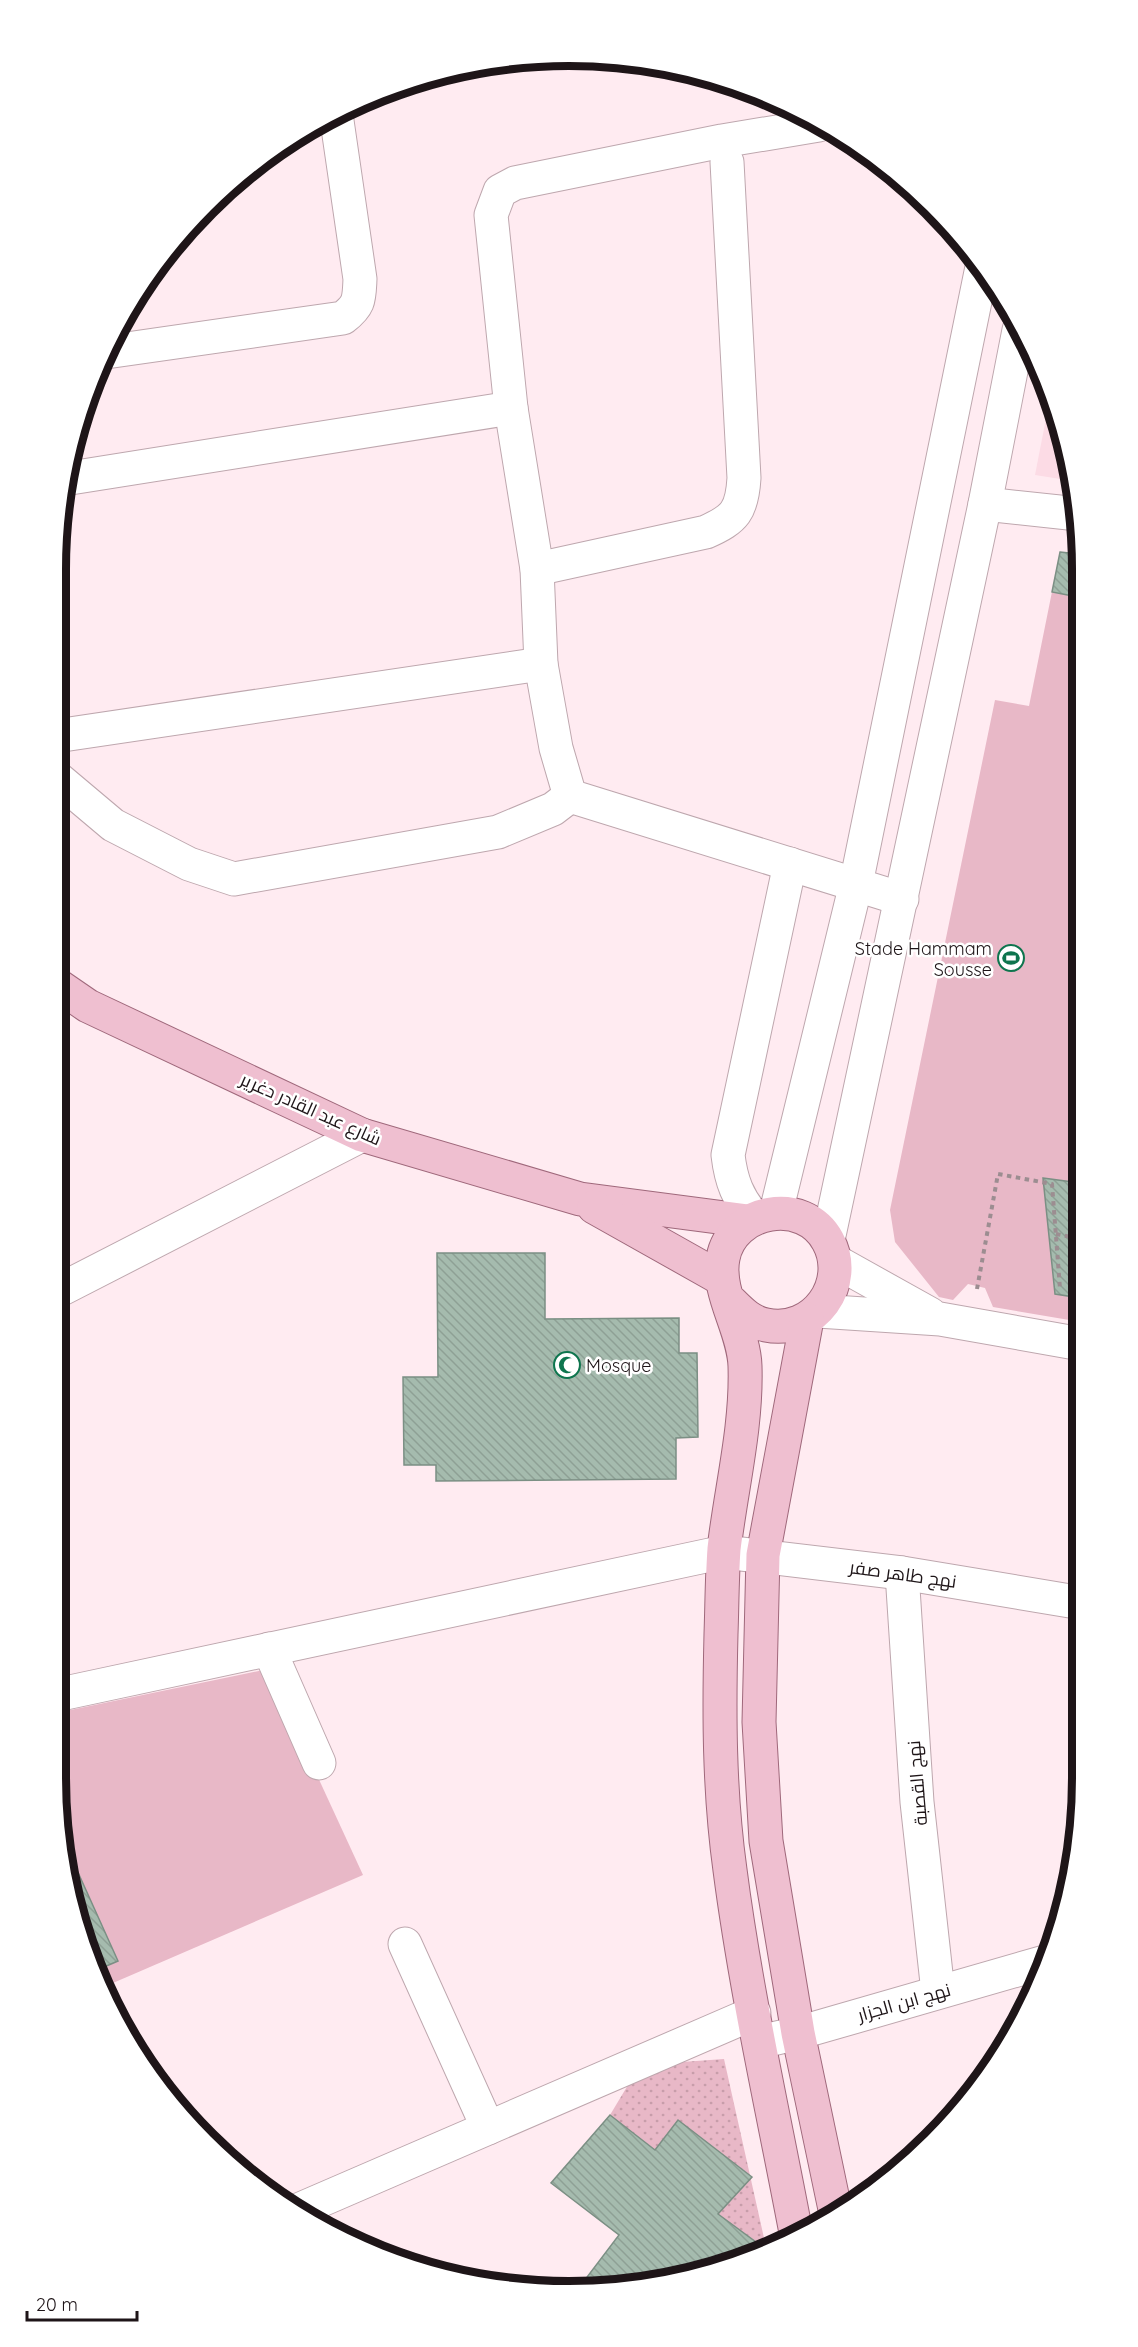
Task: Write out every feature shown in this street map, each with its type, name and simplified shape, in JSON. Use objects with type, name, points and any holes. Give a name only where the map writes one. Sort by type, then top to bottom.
[{"type":"main road","name":"شارع عبد القادر دغرير","points":[[66,991],[88,1006],[362,1135],[579,1199],[760,1217]]},
{"type":"main road","name":"شارع عبد القادر دغرير","points":[[579,1199],[725,1289]]},
{"type":"main road","points":[[795,2227],[730,1872],[722,1802],[718,1727],[724,1552],[745,1395],[745,1364],[741,1338],[725,1289],[723,1256],[732,1236],[760,1217],[796,1215],[814,1225],[831,1251],[832,1288],[813,1315],[764,1555],[759,1722],[766,1841],[798,2033],[834,2205]]},
{"type":"main road","points":[[725,1289],[744,1316],[765,1325],[786,1326],[813,1315]]},
{"type":"street","points":[[116,351],[343,318],[355,309],[359,298],[360,279],[337,123]]},
{"type":"street","points":[[570,796],[556,748],[541,664],[537,569],[511,408],[491,215],[500,191],[515,183],[722,141],[808,127]]},
{"type":"street","points":[[537,569],[706,532],[725,524],[738,512],[743,495],[744,478],[727,162]]},
{"type":"street","points":[[760,1217],[856,884],[979,279]]},
{"type":"street","points":[[955,1322],[831,1251],[1017,341]]},
{"type":"street","points":[[75,477],[511,408]]},
{"type":"street","points":[[985,504],[1069,513]]},
{"type":"street","points":[[66,735],[541,664]]},
{"type":"street","points":[[66,785],[113,825],[189,864],[234,879],[498,832],[553,809],[570,796]]},
{"type":"street","points":[[570,796],[902,899]]},
{"type":"street","points":[[760,1217],[736,1192],[730,1176],[728,1155],[790,864]]},
{"type":"street","points":[[66,1287],[362,1135]]},
{"type":"street","points":[[813,1315],[955,1322],[1072,1342]]},
{"type":"street","name":"نهج طاهر صفر","points":[[66,1693],[724,1552],[902,1573],[1072,1601]]},
{"type":"street","name":"نهج القصبة","points":[[902,1573],[917,1802],[938,1992]]},
{"type":"street","points":[[269,1649],[319,1763]]},
{"type":"street","points":[[405,1944],[488,2128]]},
{"type":"street","name":"نهج ابن الجزار","points":[[306,2207],[488,2128],[757,2028],[798,2033],[1036,1964]]},
{"type":"path","points":[[955,1322],[998,1173],[1052,1184],[1060,1289]]},
{"type":"path","points":[[1056,1234],[1072,1237]]},
{"type":"shaded area","points":[[1047,413],[1064,480],[1035,475]]},
{"type":"shaded area","name":"Stade Hammam Sousse","points":[[1060,552],[1072,553],[1072,1320],[993,1307],[985,1288],[968,1284],[953,1300],[939,1297],[895,1242],[890,1210],[995,700],[1029,706]]},
{"type":"shaded area","points":[[268,1669],[363,1875],[111,1984],[83,1908],[70,1844],[66,1778],[66,1711]]},
{"type":"shaded area","points":[[724,2059],[750,2176],[678,2121],[655,2150],[610,2115],[640,2065]]},
{"type":"shaded area","points":[[751,2178],[765,2241],[758,2244],[718,2214]]},
{"type":"building","points":[[1060,552],[1072,553],[1072,596],[1052,592]]},
{"type":"building","points":[[1043,1178],[1072,1182],[1072,1297],[1055,1294]]},
{"type":"building","name":"Mosque","points":[[437,1253],[545,1253],[545,1319],[679,1318],[679,1353],[697,1353],[698,1437],[676,1438],[676,1479],[436,1481],[436,1465],[404,1465],[403,1377],[438,1377]]},
{"type":"building","points":[[73,1862],[118,1961],[103,1967],[83,1908]]},
{"type":"building","points":[[610,2115],[655,2150],[678,2120],[752,2177],[718,2214],[758,2244],[699,2264],[667,2271],[635,2277],[584,2281],[619,2235],[551,2183]]},
{"type":"place","name":"Stade Hammam Sousse","points":[[1011,958]]},
{"type":"place","name":"Mosque","points":[[567,1365]]}]
